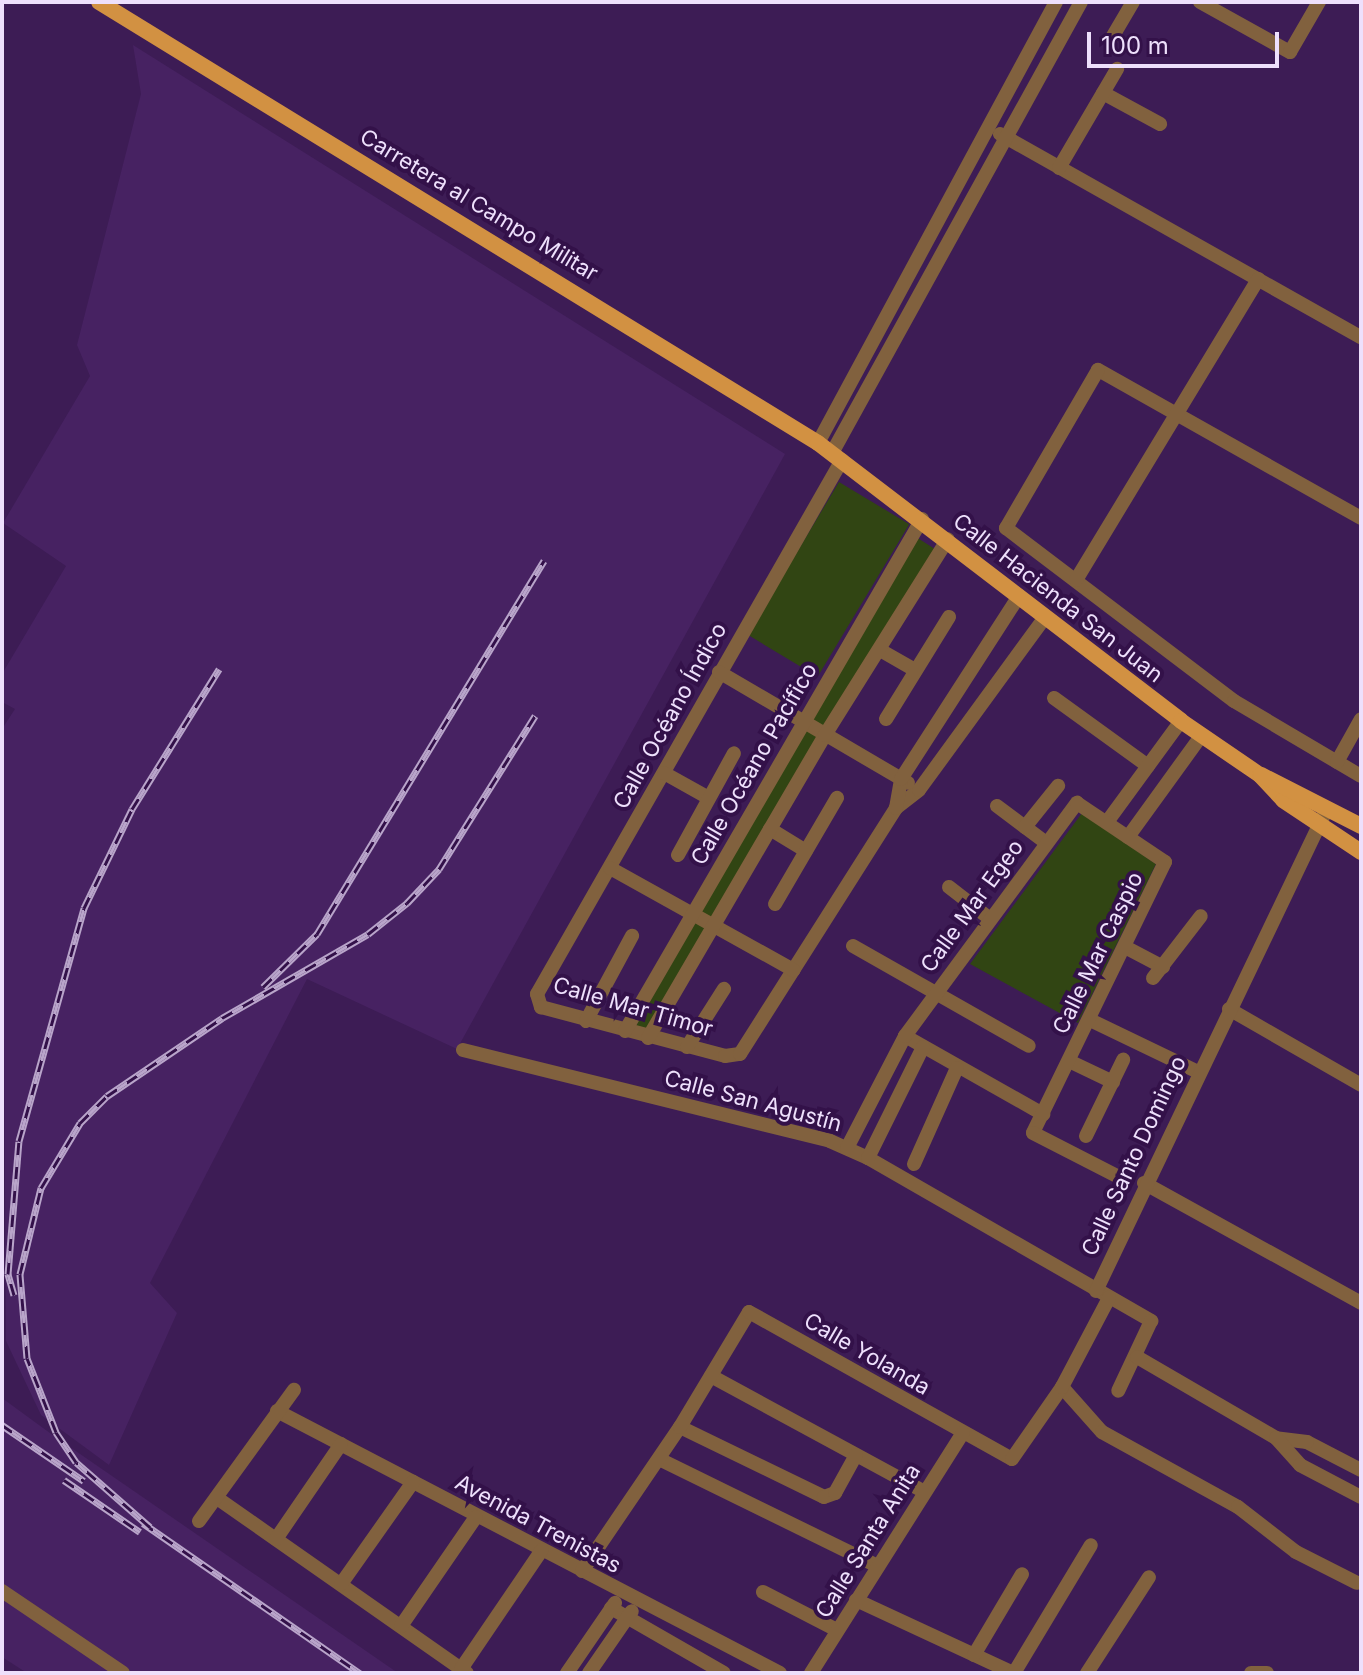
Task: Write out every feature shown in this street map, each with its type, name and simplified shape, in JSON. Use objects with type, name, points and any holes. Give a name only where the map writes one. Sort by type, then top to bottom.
[{"type":"main road","name":"Carretera al Campo Militar","points":[[99,2],[831,452]]},
{"type":"main road","name":"Calle Hacienda San Juan","points":[[831,452],[1181,721],[1260,775],[1318,826],[1361,852]]},
{"type":"main road","name":"Calle Hacienda San Juan","points":[[1260,775],[1361,826]]},
{"type":"street","points":[[831,452],[989,128],[1056,2]]},
{"type":"street","points":[[831,452],[1081,2]]},
{"type":"street","points":[[1110,41],[1133,2]]},
{"type":"street","points":[[1200,2],[1290,52],[1319,2]]},
{"type":"street","points":[[1059,168],[1117,69]]},
{"type":"street","points":[[1103,93],[1160,124]]},
{"type":"street","points":[[989,128],[1361,337]]},
{"type":"street","points":[[1076,580],[1258,279]]},
{"type":"street","points":[[1361,518],[1098,370],[1006,528],[1234,701],[1361,776]]},
{"type":"street","name":"Calle Océano Índico","points":[[537,994],[719,672],[831,452]]},
{"type":"street","name":"Calle Océano Pacífico","points":[[625,1031],[922,519]]},
{"type":"street","name":"Calle Océano Pacífico","points":[[648,1038],[825,735],[948,539]]},
{"type":"street","points":[[896,808],[901,779],[1019,596]]},
{"type":"street","points":[[610,868],[793,970],[896,808],[919,790],[1046,616]]},
{"type":"street","points":[[886,719],[949,617]]},
{"type":"street","points":[[880,650],[915,670]]},
{"type":"street","points":[[719,672],[919,790]]},
{"type":"street","points":[[1054,698],[1148,766]]},
{"type":"street","points":[[1337,762],[1361,719]]},
{"type":"street","points":[[1107,822],[1181,721]]},
{"type":"street","points":[[1128,837],[1201,736]]},
{"type":"street","points":[[678,855],[734,753]]},
{"type":"street","points":[[664,773],[709,798]]},
{"type":"street","points":[[1025,827],[1058,786]]},
{"type":"street","points":[[775,904],[837,798]]},
{"type":"street","name":"Calle Mar Caspio","points":[[1043,1114],[1165,862],[1077,803]]},
{"type":"street","name":"Calle Mar Egeo","points":[[847,1148],[905,1036],[1045,842],[1077,803]]},
{"type":"street","points":[[997,806],[1045,842]]},
{"type":"street","name":"Calle Santo Domingo","points":[[963,1433],[1007,1458],[1018,1457],[1062,1387],[1102,1295],[1144,1183],[1328,807]]},
{"type":"street","points":[[770,829],[806,851]]},
{"type":"street","points":[[949,887],[989,918]]},
{"type":"street","points":[[1125,947],[1158,972],[1201,916]]},
{"type":"street","points":[[586,1021],[632,936]]},
{"type":"street","points":[[853,946],[1029,1046]]},
{"type":"street","name":"Calle Mar Timor","points":[[537,994],[545,1009],[725,1056],[740,1054],[793,970]]},
{"type":"street","points":[[687,1047],[724,989]]},
{"type":"street","points":[[1229,1009],[1361,1085]]},
{"type":"street","points":[[1090,1020],[1198,1072]]},
{"type":"street","points":[[905,1036],[1043,1114],[1036,1138],[1119,1177]]},
{"type":"street","points":[[868,1158],[923,1047]]},
{"type":"street","name":"Calle San Agustín","points":[[463,1050],[847,1148],[1153,1323],[1137,1357]]},
{"type":"street","points":[[1086,1136],[1123,1060]]},
{"type":"street","points":[[1069,1061],[1113,1082]]},
{"type":"street","points":[[914,1164],[957,1068]]},
{"type":"street","points":[[1144,1183],[1361,1303]]},
{"type":"street","name":"Calle Yolanda","points":[[711,1376],[749,1312],[963,1433]]},
{"type":"street","points":[[1118,1391],[1137,1357],[1276,1438],[1293,1460],[1361,1497]]},
{"type":"street","points":[[582,1571],[659,1459],[711,1376],[925,1492]]},
{"type":"street","points":[[1062,1387],[1102,1432],[1238,1507],[1296,1552],[1357,1583]]},
{"type":"street","points":[[199,1521],[294,1390]]},
{"type":"street","name":"Avenida Trenistas","points":[[277,1411],[780,1673]]},
{"type":"street","points":[[680,1427],[824,1497],[835,1493],[856,1455]]},
{"type":"street","name":"Calle Santa Anita","points":[[811,1673],[963,1433]]},
{"type":"street","points":[[1276,1438],[1302,1440],[1361,1470]]},
{"type":"street","points":[[276,1539],[341,1444]]},
{"type":"street","points":[[1317,1474],[1328,1452]]},
{"type":"street","points":[[659,1459],[877,1566]]},
{"type":"street","points":[[341,1584],[413,1482]]},
{"type":"street","points":[[217,1498],[464,1671],[542,1550]]},
{"type":"street","points":[[401,1626],[476,1517]]},
{"type":"street","points":[[856,1600],[1014,1673],[1091,1545]]},
{"type":"street","points":[[974,1655],[1022,1574]]},
{"type":"street","points":[[1087,1673],[1149,1577]]},
{"type":"street","points":[[2,1591],[123,1673]]},
{"type":"street","points":[[763,1592],[837,1630]]},
{"type":"street","points":[[567,1673],[622,1593]]},
{"type":"street","points":[[589,1673],[639,1601]]},
{"type":"street","points":[[611,1608],[724,1673]]},
{"type":"street","points":[[691,1673],[701,1659]]},
{"type":"street","points":[[1251,1673],[1267,1673]]},
{"type":"shaded area","points":[[133,45],[785,454],[457,1049],[307,979],[150,1283],[177,1313],[109,1465],[41,1415],[6,1341],[2,729],[15,709],[2,702],[2,674],[66,566],[3,523],[90,376],[77,345],[141,94]]},
{"type":"shaded area","points":[[2,1398],[398,1673],[27,1673],[2,1657]]},
{"type":"green space","points":[[839,482],[909,524],[818,677],[747,635]]},
{"type":"green space","points":[[916,537],[935,549],[645,1033],[634,1029]]},
{"type":"green space","points":[[1082,813],[1156,864],[1078,1023],[970,964]]},
{"type":"railway","points":[[263,987],[317,934],[544,560]]},
{"type":"railway","points":[[14,1295],[8,1274],[19,1141],[84,908],[132,809],[219,669]]},
{"type":"railway","points":[[150,1527],[76,1462],[56,1432],[27,1358],[20,1274],[41,1188],[80,1123],[107,1096],[222,1018],[368,934],[407,903],[439,869],[535,716]]},
{"type":"railway","points":[[2,1425],[84,1481]]},
{"type":"railway","points":[[64,1480],[140,1532]]},
{"type":"railway","points":[[143,1523],[360,1673]]}]
